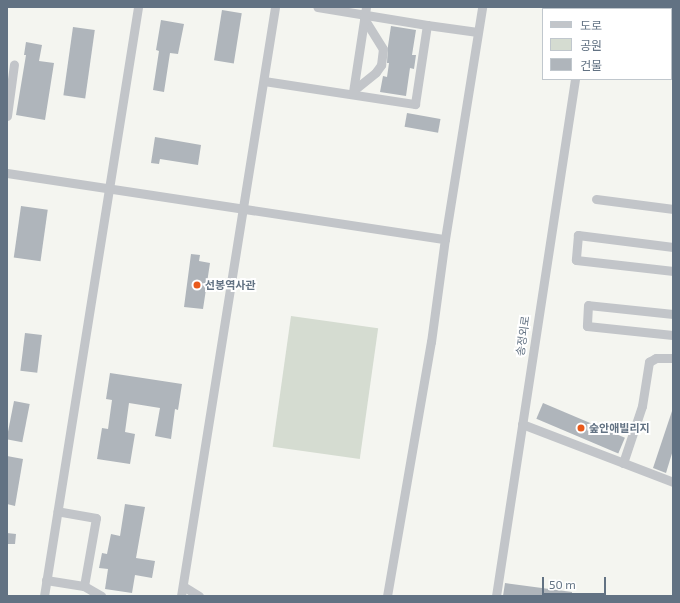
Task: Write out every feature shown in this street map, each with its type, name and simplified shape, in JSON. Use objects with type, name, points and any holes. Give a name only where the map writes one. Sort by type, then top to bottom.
[{"type":"street","points":[[44,596],[138,7]]},
{"type":"street","points":[[181,596],[244,210],[275,7]]},
{"type":"street","points":[[316,7],[365,13],[427,25],[478,32]]},
{"type":"street","points":[[387,596],[431,342],[444,239],[482,7]]},
{"type":"street","points":[[353,92],[365,13]]},
{"type":"street","points":[[353,92],[376,72],[381,65],[383,50],[365,13]]},
{"type":"street","points":[[264,81],[353,92],[415,104],[427,25]]},
{"type":"street","points":[[7,116],[14,64]]},
{"type":"street","name":"송정외로","points":[[496,596],[575,80]]},
{"type":"street","points":[[7,173],[444,239]]},
{"type":"street","points":[[596,199],[673,209]]},
{"type":"street","points":[[673,247],[578,235],[576,260],[673,271]]},
{"type":"street","points":[[673,314],[588,305],[587,326],[673,335]]},
{"type":"street","points":[[623,463],[642,406],[649,362],[656,358],[673,358]]},
{"type":"street","points":[[522,424],[673,482]]},
{"type":"street","points":[[58,511],[96,518],[84,586]]},
{"type":"street","points":[[46,580],[84,586],[101,596]]},
{"type":"street","points":[[183,586],[199,596]]},
{"type":"green space","points":[[291,316],[378,328],[360,459],[273,447]]},
{"type":"building","points":[[222,10],[242,13],[234,64],[214,60]]},
{"type":"building","points":[[161,20],[184,24],[178,54],[170,53],[164,92],[153,90],[159,51],[156,50]]},
{"type":"building","points":[[391,26],[416,30],[412,55],[416,55],[414,69],[410,68],[406,96],[380,92],[383,76],[387,77],[389,63],[387,63],[388,46]]},
{"type":"building","points":[[73,27],[95,30],[85,98],[63,95]]},
{"type":"building","points":[[26,42],[42,45],[39,61],[54,63],[45,120],[16,115],[26,55],[24,55]]},
{"type":"building","points":[[407,113],[440,119],[438,133],[405,127]]},
{"type":"building","points":[[155,137],[201,145],[198,165],[160,159],[159,164],[151,163]]},
{"type":"building","points":[[21,206],[48,210],[41,261],[14,257]]},
{"type":"building","name":"선봉역사관","points":[[191,254],[200,255],[199,261],[210,263],[203,309],[184,307]]},
{"type":"building","points":[[25,333],[42,335],[37,373],[20,371]]},
{"type":"building","points":[[110,373],[182,384],[178,410],[175,409],[171,439],[155,436],[160,408],[129,403],[125,432],[135,434],[130,464],[97,459],[102,428],[108,429],[112,400],[106,399]]},
{"type":"building","points":[[14,401],[30,404],[22,442],[7,439]]},
{"type":"building","name":"숲안애빌리지","points":[[543,403],[625,438],[618,453],[536,419]]},
{"type":"building","points":[[672,411],[673,450],[666,473],[653,468]]},
{"type":"building","points":[[7,456],[23,459],[15,506],[7,504]]},
{"type":"building","points":[[125,504],[145,507],[136,558],[155,561],[152,578],[135,575],[132,593],[105,589],[108,569],[99,568],[102,553],[107,554],[111,534],[120,536]]},
{"type":"building","points":[[7,533],[16,534],[15,544],[7,544]]},
{"type":"building","points":[[505,583],[572,592],[572,596],[503,596]]},
{"type":"place","name":"선봉역사관","points":[[197,285]]},
{"type":"place","name":"숲안애빌리지","points":[[581,428]]}]
